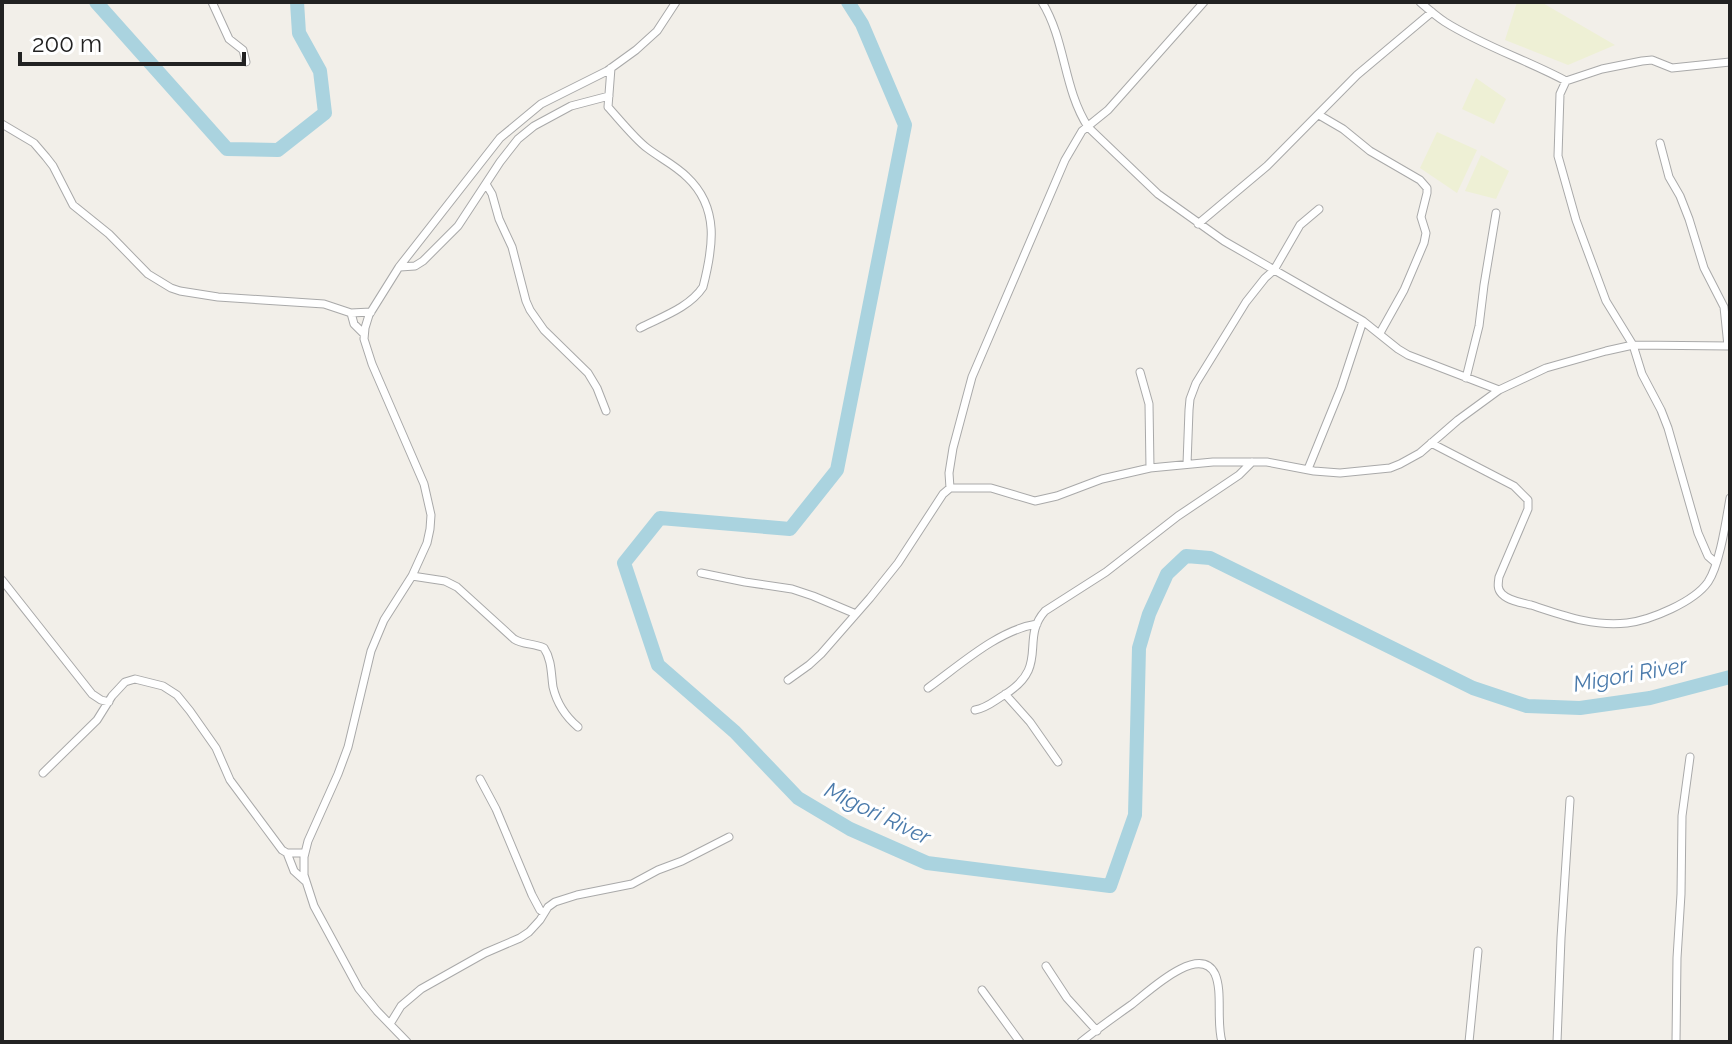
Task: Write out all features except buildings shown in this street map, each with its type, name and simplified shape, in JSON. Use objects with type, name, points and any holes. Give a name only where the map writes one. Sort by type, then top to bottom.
[{"type":"street","points":[[212,2],[229,39],[243,50],[246,62]]},
{"type":"street","points":[[364,334],[371,312],[399,267],[500,138],[541,104],[611,68],[657,31],[676,2]]},
{"type":"street","points":[[1042,2],[1059,40],[1072,96],[1088,127],[1158,194],[1198,224],[1363,321],[1408,355],[1499,390]]},
{"type":"street","points":[[950,488],[950,463],[972,377],[1056,181],[1078,138],[1108,110],[1204,2]]},
{"type":"street","points":[[1420,2],[1458,29],[1566,81]]},
{"type":"street","points":[[1198,224],[1267,166],[1357,75],[1432,12]]},
{"type":"street","points":[[1716,563],[1708,556],[1698,533],[1661,410],[1642,374],[1633,345],[1606,301],[1576,220],[1558,156],[1558,131],[1560,94],[1566,81],[1602,69],[1642,61],[1652,60],[1672,68],[1730,62]]},
{"type":"street","points":[[611,68],[608,107],[644,146],[677,168],[695,185],[711,215],[712,231],[703,287],[676,310],[640,328]]},
{"type":"street","points":[[399,267],[415,266],[458,226],[512,145],[534,126],[571,106],[609,96]]},
{"type":"street","points":[[1319,115],[1343,129],[1370,151],[1420,180],[1427,188],[1421,217],[1426,233],[1424,243],[1404,290],[1380,333]]},
{"type":"street","points":[[2,124],[34,143],[53,166],[73,205],[109,234],[148,274],[171,288],[218,297],[324,304],[351,313],[371,312]]},
{"type":"street","points":[[788,680],[821,654],[856,614],[898,563],[938,501],[950,488],[991,488],[1035,501],[1102,479],[1150,468],[1187,464],[1274,463],[1340,473],[1390,468],[1420,453],[1499,390],[1546,368],[1633,345],[1729,346],[1724,307],[1704,268],[1689,219],[1669,177],[1660,143]]},
{"type":"street","points":[[486,184],[512,247],[530,310],[544,330],[588,373],[606,411]]},
{"type":"street","points":[[1187,464],[1189,410],[1196,383],[1246,302],[1274,270],[1300,225],[1319,209]]},
{"type":"street","points":[[1466,378],[1479,326],[1496,213]]},
{"type":"street","points":[[351,313],[354,324],[364,334],[372,364],[414,458],[431,515],[427,543],[412,576],[384,620],[371,651],[348,747],[308,841],[305,881],[314,906],[359,989],[407,1042]]},
{"type":"street","points":[[1308,469],[1341,388],[1363,321]]},
{"type":"street","points":[[1140,372],[1149,404],[1150,468]]},
{"type":"street","points":[[1431,443],[1514,486],[1528,500],[1528,509],[1499,577],[1499,590],[1508,598],[1588,622],[1613,624],[1639,621],[1677,606],[1696,593],[1709,581],[1716,563],[1730,498]]},
{"type":"street","points":[[975,710],[986,707],[1020,683],[1031,665],[1034,635],[1041,615],[1106,572],[1178,516],[1239,475],[1252,462]]},
{"type":"street","points":[[701,573],[792,589],[856,614]]},
{"type":"street","points":[[412,576],[452,584],[518,642],[544,648],[550,660],[558,703],[578,727]]},
{"type":"street","points":[[2,580],[92,694],[109,702]]},
{"type":"street","points":[[928,688],[1005,635],[1021,626],[1037,624]]},
{"type":"street","points":[[43,773],[97,720],[122,685],[131,680],[141,680],[163,686],[177,695],[216,748],[230,780],[273,839],[287,853],[295,873],[305,881]]},
{"type":"street","points":[[1005,694],[1030,722],[1058,762]]},
{"type":"street","points":[[1676,1042],[1682,808],[1690,757]]},
{"type":"street","points":[[480,779],[500,817],[538,907],[544,913]]},
{"type":"street","points":[[1557,1042],[1570,800]]},
{"type":"street","points":[[390,1024],[401,1006],[421,989],[485,953],[520,938],[540,920],[548,907],[564,898],[632,884],[729,837]]},
{"type":"street","points":[[287,853],[305,853]]},
{"type":"street","points":[[1469,1042],[1478,951]]},
{"type":"street","points":[[1081,1042],[1162,979],[1183,967],[1203,965],[1216,976],[1218,1026],[1222,1042]]},
{"type":"street","points":[[1046,966],[1067,998],[1097,1031]]},
{"type":"street","points":[[982,990],[1020,1042]]},
{"type":"green space","points":[[1517,2],[1541,2],[1615,45],[1568,65],[1505,40]]},
{"type":"green space","points":[[1476,78],[1506,99],[1494,124],[1462,109]]},
{"type":"green space","points":[[1437,132],[1477,150],[1457,193],[1420,168]]},
{"type":"green space","points":[[1481,155],[1509,171],[1496,199],[1465,191]]},
{"type":"waterway","name":"Migori River","points":[[96,2],[227,149],[278,150],[325,113],[320,71],[299,33],[297,2]]},
{"type":"waterway","name":"Migori River","points":[[848,2],[862,24],[905,125],[837,470],[790,529],[660,518],[624,563],[658,665],[735,732],[798,798],[850,829],[927,863],[1110,886],[1135,815],[1139,648],[1149,614],[1167,574],[1186,556],[1210,558],[1473,688],[1527,706],[1580,708],[1650,698],[1730,677]]}]
